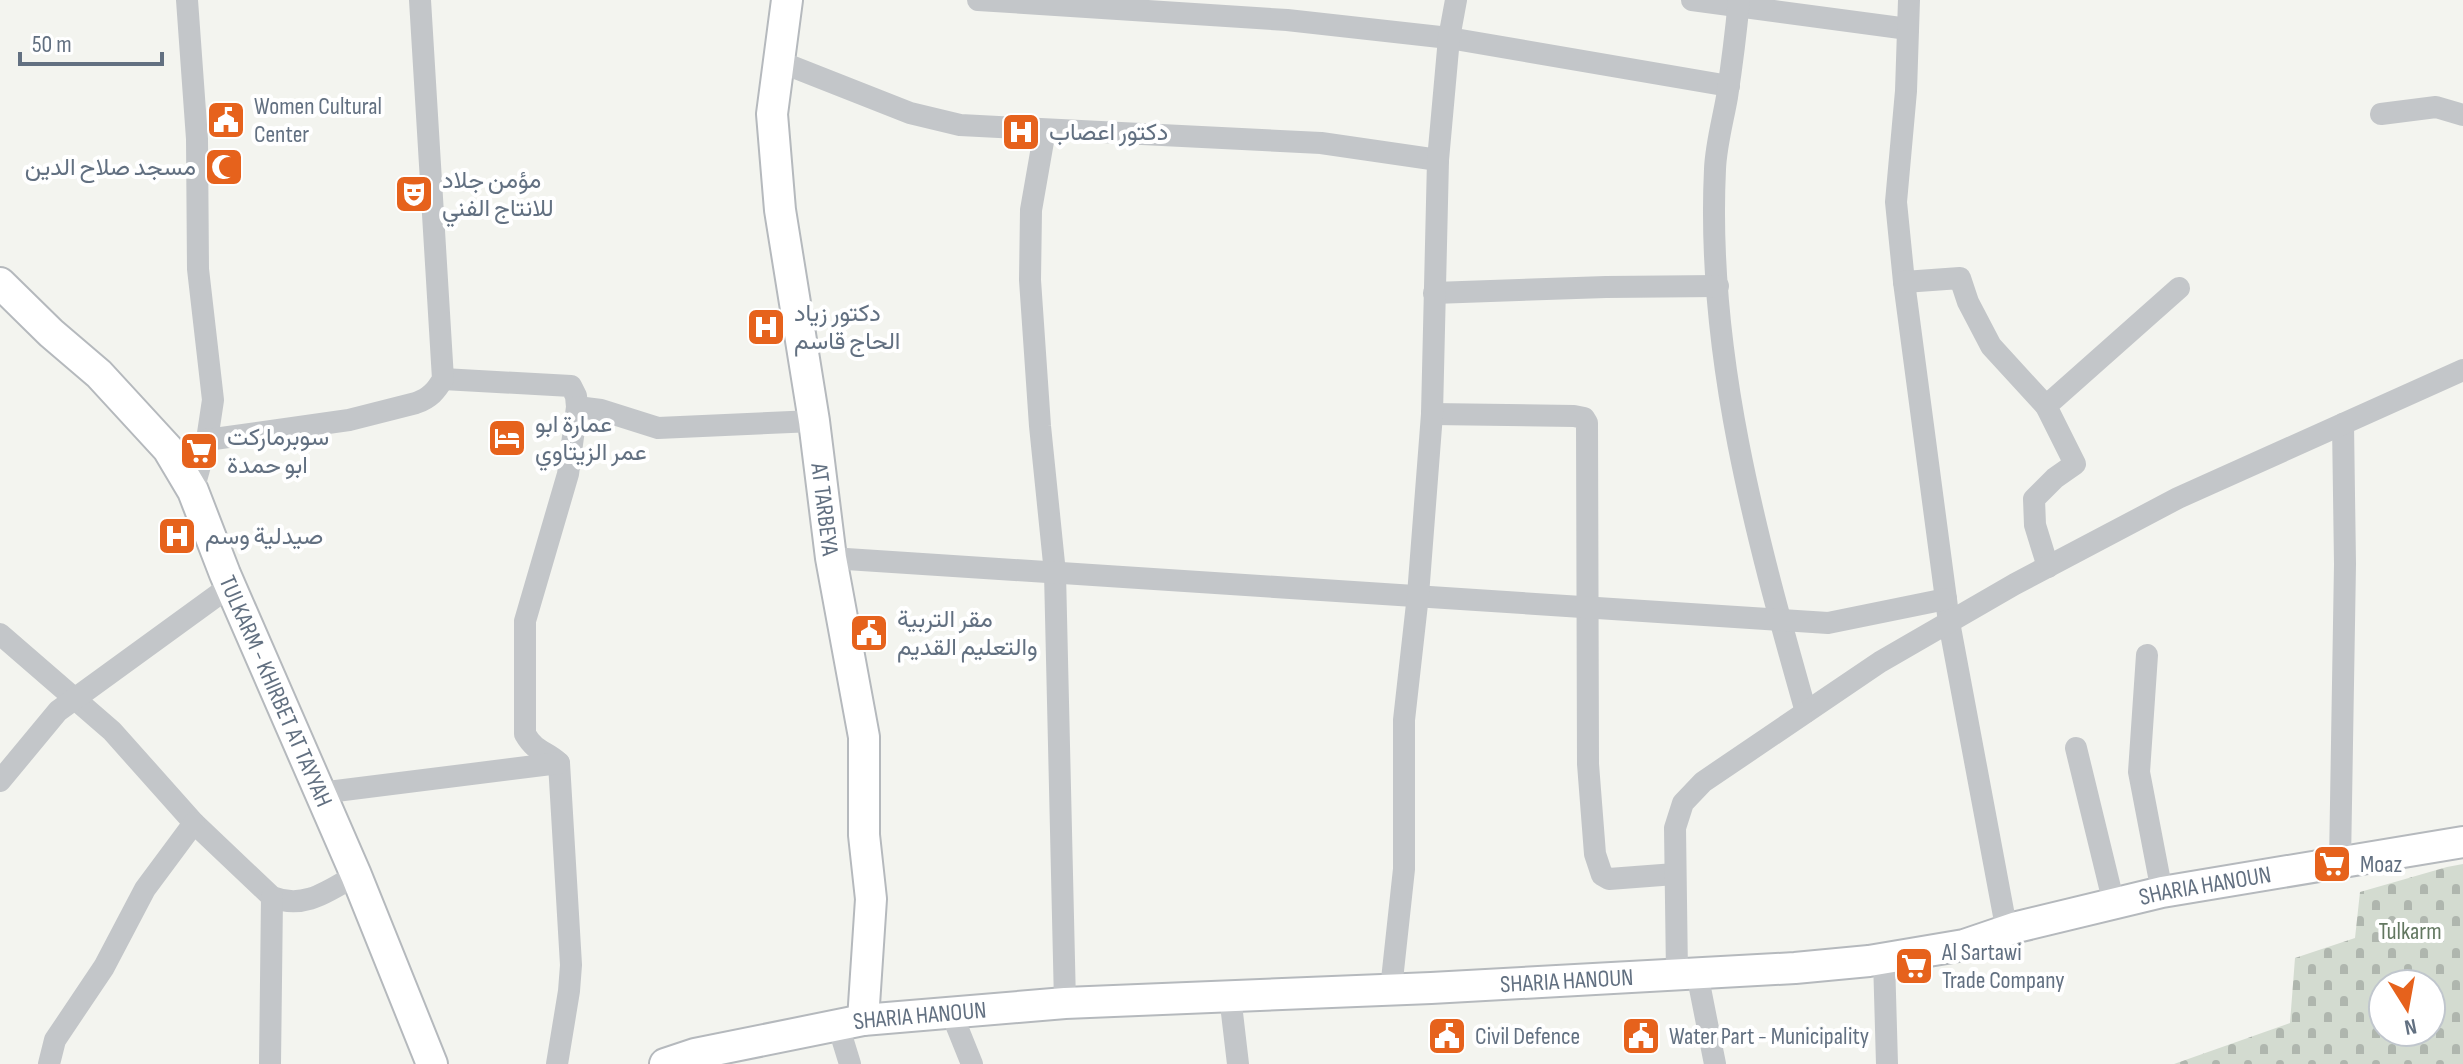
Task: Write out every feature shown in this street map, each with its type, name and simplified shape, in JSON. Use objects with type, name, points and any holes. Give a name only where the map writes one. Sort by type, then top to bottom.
[{"type":"street","points":[[187,0],[197,139],[198,269],[213,400],[207,440],[193,491]]},
{"type":"street","points":[[207,440],[349,420],[416,403],[436,391],[443,379],[420,0]]},
{"type":"street","name":"AT TARBEYA","points":[[787,0],[772,114],[780,210],[814,421],[831,558],[864,737],[864,835],[871,899],[851,1022]]},
{"type":"street","points":[[978,0],[1287,20],[1449,38],[1729,86]]},
{"type":"street","points":[[1391,989],[1404,869],[1404,720],[1418,595],[1432,414],[1438,160],[1449,38],[1456,0]]},
{"type":"street","points":[[1692,0],[1739,3],[1908,29]]},
{"type":"street","points":[[1909,0],[1906,91],[1896,202],[1904,282],[1949,622],[2007,932]]},
{"type":"street","points":[[1739,3],[1715,166],[1720,326],[1745,486],[1806,712]]},
{"type":"street","points":[[778,61],[894,107],[960,125],[1321,143],[1438,160]]},
{"type":"street","points":[[2381,114],[2436,107],[2463,115]]},
{"type":"street","points":[[1045,130],[1031,210],[1030,280],[1040,426],[1055,573],[1065,1003]]},
{"type":"street","points":[[1904,282],[1960,278],[1968,302],[1991,346],[2046,406],[2075,464],[2034,499],[2035,525],[2048,567]]},
{"type":"street","name":"TULKARM - KHIRBET AT TAYYAH","points":[[0,283],[99,374],[168,449],[193,491],[230,586],[356,875],[432,1064]]},
{"type":"street","points":[[1434,293],[1718,286]]},
{"type":"street","points":[[2046,406],[2179,288]]},
{"type":"street","points":[[1715,1064],[1687,974],[1675,874],[1675,828],[1683,803],[1691,793],[1880,662],[2048,567],[2178,498],[2463,370]]},
{"type":"street","points":[[443,379],[571,386],[576,396],[568,474],[525,621],[525,734],[532,746],[559,763],[571,965],[557,1064]]},
{"type":"street","points":[[577,407],[601,410],[658,428],[814,421]]},
{"type":"street","points":[[1432,414],[1584,418],[1587,423],[1588,764],[1595,854],[1602,875],[1615,880],[1675,874]]},
{"type":"street","points":[[2340,863],[2345,564],[2343,424]]},
{"type":"street","points":[[831,558],[1781,620],[1842,621],[1946,599]]},
{"type":"street","points":[[0,781],[58,711],[230,586]]},
{"type":"street","points":[[0,634],[112,731],[194,823],[276,904],[270,1064]]},
{"type":"street","points":[[2147,655],[2139,772],[2162,892]]},
{"type":"street","points":[[2076,748],[2114,904]]},
{"type":"street","points":[[320,793],[559,763]]},
{"type":"street","points":[[49,1064],[55,1040],[104,967],[145,889],[194,823]]},
{"type":"street","name":"SHARIA HANOUN","points":[[665,1064],[695,1054],[851,1022],[951,1012],[1065,1003],[1687,974],[1884,959],[1941,950],[2162,892],[2463,842]]},
{"type":"street","points":[[276,904],[304,902],[356,875]]},
{"type":"street","points":[[1884,959],[1887,1064]]},
{"type":"street","points":[[1230,996],[1238,1064]]},
{"type":"street","points":[[951,1012],[972,1064]]},
{"type":"street","points":[[850,1064],[851,1022]]},
{"type":"green space","name":"Tulkarm","points":[[2463,864],[2463,1064],[2174,1064],[2290,1023],[2295,958],[2355,938],[2360,892]]},
{"type":"place","name":"Women Cultural Center","points":[[226,120]]},
{"type":"place","name":"دكتور اعصاب","points":[[1021,132]]},
{"type":"place","name":"مسجد صلاح الدين","points":[[224,167]]},
{"type":"place","name":"مؤمن جلاد للانتاج الفني","points":[[414,194]]},
{"type":"place","name":"دكتور زياد الحاج قاسم","points":[[766,327]]},
{"type":"place","name":"عمارة ابو عمر الزيتاوي","points":[[507,438]]},
{"type":"place","name":"سوبرماركت ابو حمدة","points":[[199,451]]},
{"type":"place","name":"صيدلية وسم","points":[[177,536]]},
{"type":"place","name":"مقر التربية والتعليم القديم","points":[[869,633]]},
{"type":"place","name":"Moaz","points":[[2332,864]]},
{"type":"place","name":"Al Sartawi Trade Company","points":[[1914,966]]},
{"type":"place","name":"Civil Defence","points":[[1447,1036]]},
{"type":"place","name":"Water Part - Municipality","points":[[1641,1036]]}]
